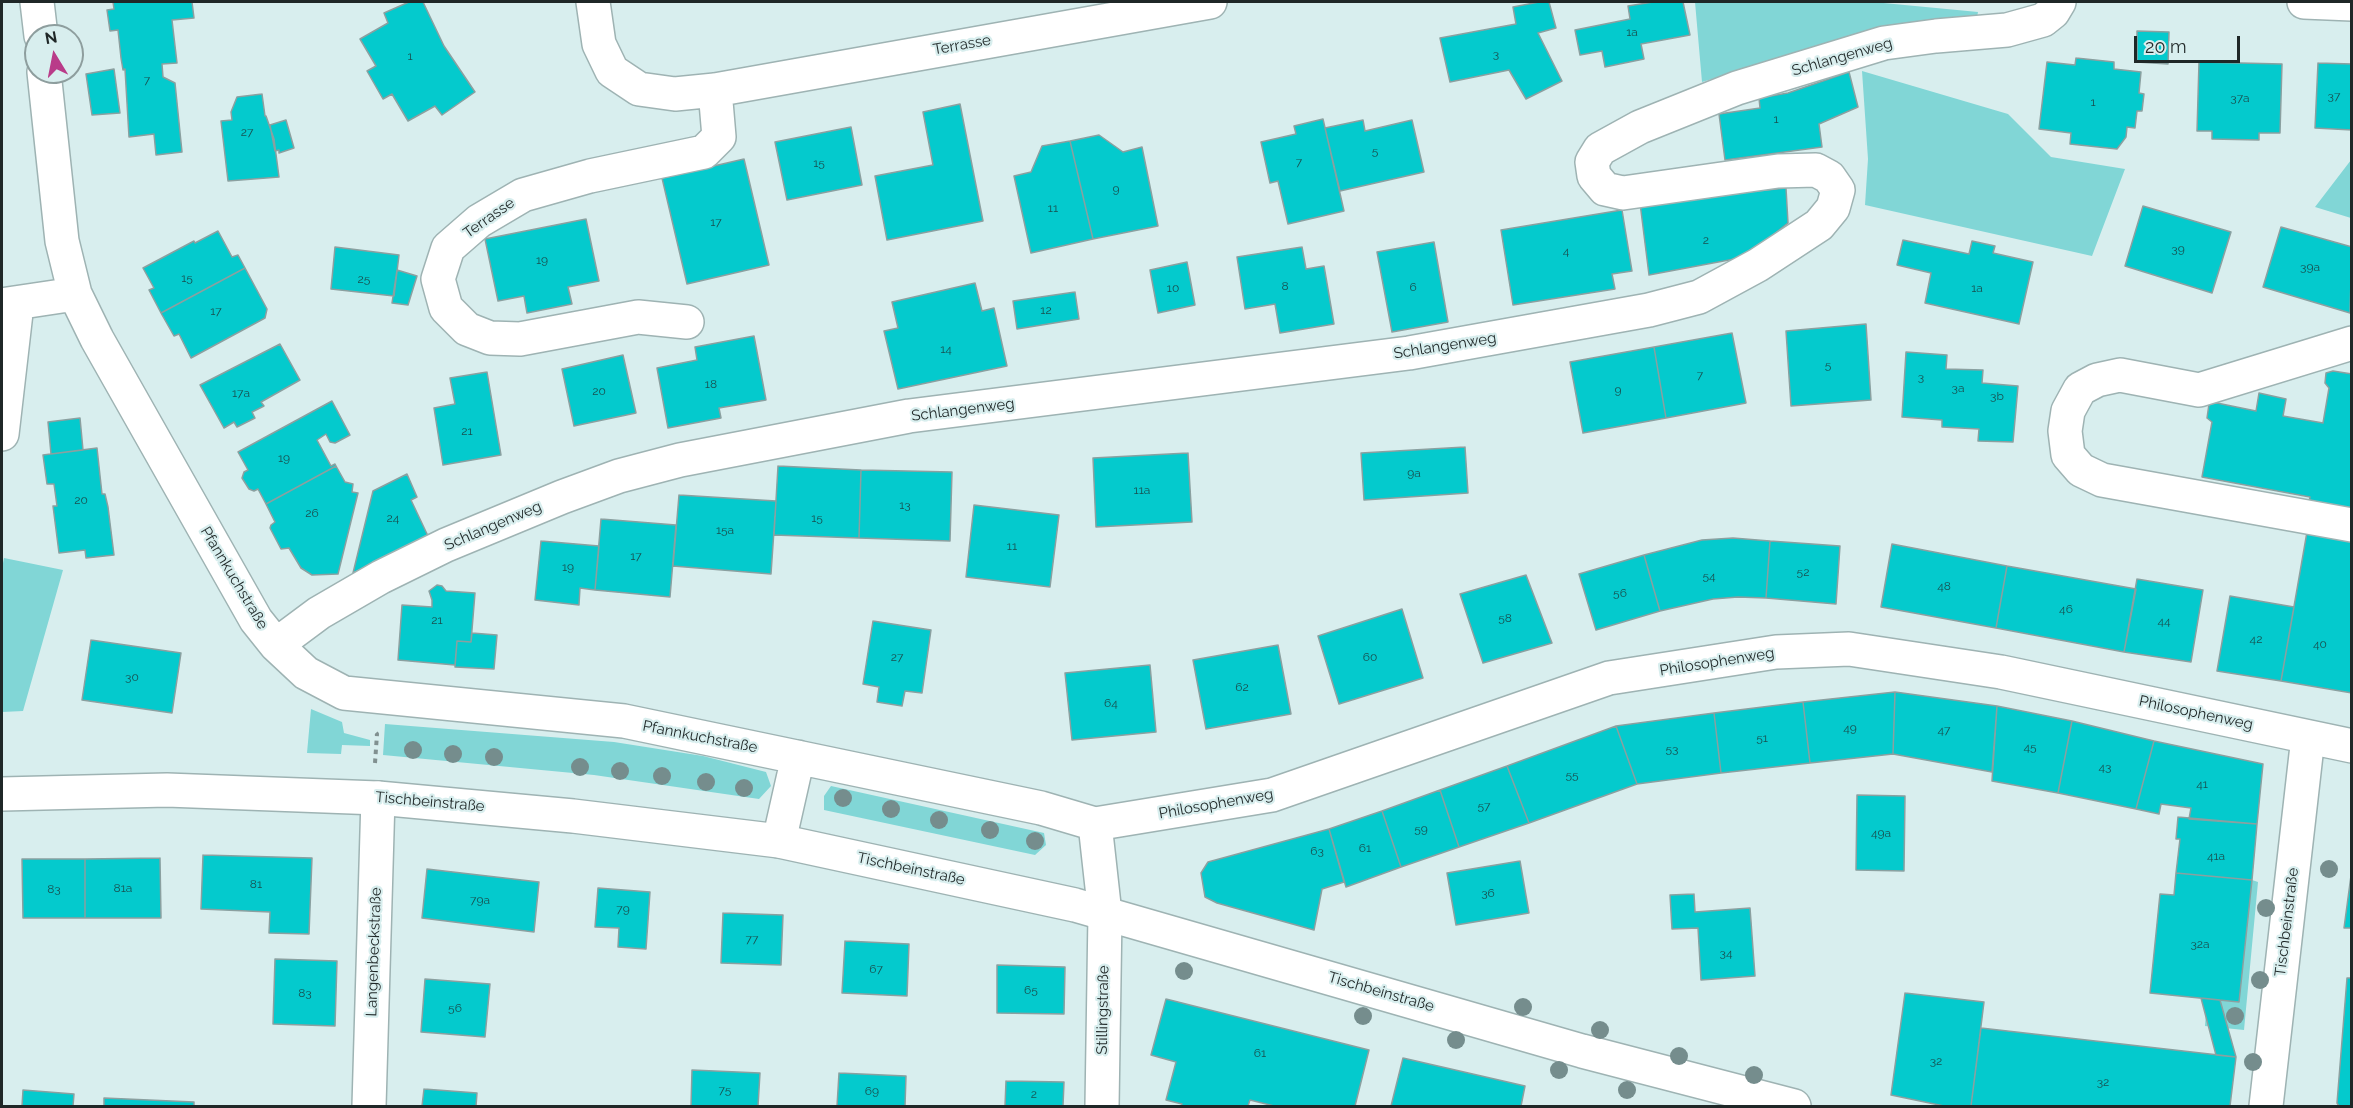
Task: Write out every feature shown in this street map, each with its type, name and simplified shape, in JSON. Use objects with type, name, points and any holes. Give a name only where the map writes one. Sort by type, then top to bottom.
[{"type":"street","points":[[37,2],[40,24]]},
{"type":"street","name":"Terrasse","points":[[593,2],[599,44],[612,71],[639,89],[675,93],[715,90],[1210,2]]},
{"type":"street","name":"Schlangenweg","points":[[276,645],[318,613],[381,577],[446,545],[600,483],[681,460],[909,416],[1409,352],[1657,309],[1699,297],[1758,265],[1819,225],[1833,208],[1838,190],[1829,177],[1816,170],[1778,171],[1623,193],[1605,189],[1594,176],[1592,162],[1600,149],[1640,127],[1737,88],[1884,43],[2007,30],[2043,20],[2053,12],[2059,2]]},
{"type":"street","points":[[2304,2],[2352,4]]},
{"type":"street","name":"Pfannkuchstraße","points":[[45,84],[62,241],[75,294],[97,339],[250,610],[276,645],[306,673],[344,693],[624,721],[1041,808],[1095,824]]},
{"type":"street","name":"Terrasse","points":[[687,322],[638,317],[520,339],[490,338],[467,329],[446,308],[438,279],[448,248],[479,221],[523,195],[590,176],[704,152],[719,137],[715,90]]},
{"type":"street","points":[[2,434],[9,305],[75,294]]},
{"type":"street","points":[[2352,343],[2199,390],[2120,375],[2097,380],[2080,389],[2068,411],[2065,431],[2068,455],[2081,470],[2102,480],[2352,525]]},
{"type":"street","name":"Philosophenweg","points":[[1095,824],[1272,795],[1609,678],[1776,652],[1849,649],[2001,672],[2352,746]]},
{"type":"street","name":"Tischbeinstraße","points":[[2266,1107],[2308,737]]},
{"type":"street","points":[[779,842],[798,757]]},
{"type":"street","name":"Tischbeinstraße","points":[[2,794],[167,790],[378,798],[573,816],[779,842],[1005,889],[1105,914],[1582,1051],[1794,1107]]},
{"type":"street","name":"Langenbeckstraße","points":[[369,1107],[378,798]]},
{"type":"street","points":[[1095,824],[1105,914]]},
{"type":"street","name":"Stillingstraße","points":[[1102,1107],[1105,914]]},
{"type":"path","points":[[367,730],[377,734],[376,756]]},
{"type":"shaded area","points":[[1695,2],[1873,2],[1978,12],[1977,17],[1880,29],[1702,82]]},
{"type":"shaded area","points":[[1862,71],[2008,114],[2051,157],[2125,169],[2092,256],[1865,205],[1868,159]]},
{"type":"shaded area","points":[[2351,160],[2351,218],[2315,207]]},
{"type":"shaded area","points":[[4,558],[63,570],[23,711],[2,712],[2,568]]},
{"type":"shaded area","points":[[311,709],[342,722],[344,733],[370,740],[370,746],[342,745],[341,754],[307,753]]},
{"type":"shaded area","points":[[385,724],[614,742],[703,756],[766,772],[771,786],[759,799],[594,775],[383,755]]},
{"type":"shaded area","points":[[831,786],[1044,833],[1046,845],[1035,855],[824,810],[824,796]]},
{"type":"shaded area","points":[[2252,880],[2258,882],[2244,1030],[2205,1026],[2207,999],[2239,1002]]},
{"type":"building","points":[[113,2],[192,2],[194,18],[172,20],[177,63],[162,64],[163,77],[175,83],[182,152],[156,155],[154,134],[129,137],[125,69],[123,70],[118,30],[110,31],[107,10],[114,9]]},
{"type":"building","points":[[409,2],[423,2],[444,46],[475,92],[442,115],[435,106],[408,121],[392,94],[383,99],[367,71],[376,66],[360,39],[388,23],[384,13]]},
{"type":"building","points":[[1549,2],[1556,28],[1538,33],[1562,81],[1526,99],[1509,70],[1450,82],[1440,38],[1516,24],[1513,7]]},
{"type":"building","points":[[1653,2],[1683,2],[1690,35],[1641,44],[1644,59],[1605,67],[1602,51],[1580,55],[1575,30],[1630,19],[1628,6]]},
{"type":"building","points":[[2137,31],[2169,32],[2168,64],[2137,62]]},
{"type":"building","points":[[2076,58],[2114,62],[2114,69],[2141,72],[2139,93],[2144,94],[2142,111],[2137,111],[2135,128],[2127,127],[2126,137],[2117,149],[2070,144],[2071,133],[2039,129],[2047,62],[2075,65]]},
{"type":"building","points":[[2199,62],[2282,64],[2280,133],[2259,133],[2259,140],[2212,139],[2212,131],[2197,131]]},
{"type":"building","points":[[2318,63],[2352,64],[2352,130],[2315,128]]},
{"type":"building","points":[[114,69],[120,113],[92,115],[86,74]]},
{"type":"building","points":[[1849,72],[1858,107],[1819,124],[1822,147],[1725,160],[1719,114],[1760,108],[1759,98],[1788,93]]},
{"type":"building","points":[[262,94],[265,116],[274,139],[279,177],[228,181],[221,121],[232,120],[231,112],[237,97]]},
{"type":"building","points":[[960,104],[983,221],[887,240],[875,176],[933,165],[923,112]]},
{"type":"building","points":[[1323,119],[1344,211],[1288,224],[1278,181],[1270,183],[1261,142],[1296,134],[1294,126]]},
{"type":"building","points":[[286,120],[294,148],[279,153],[279,150],[275,151],[270,125]]},
{"type":"building","points":[[1363,120],[1365,131],[1412,120],[1424,172],[1340,191],[1325,128]]},
{"type":"building","points":[[851,127],[862,185],[787,200],[775,142]]},
{"type":"building","points":[[1099,135],[1123,152],[1142,147],[1158,226],[1093,239],[1070,141]]},
{"type":"building","points":[[1070,141],[1093,239],[1031,253],[1014,176],[1031,172],[1042,146]]},
{"type":"building","points":[[744,159],[769,265],[687,284],[662,178]]},
{"type":"building","points":[[1786,188],[1788,223],[1745,257],[1649,275],[1640,203]]},
{"type":"building","points":[[2143,206],[2231,232],[2212,293],[2125,266]]},
{"type":"building","points":[[1622,210],[1632,271],[1612,274],[1615,289],[1513,305],[1501,230]]},
{"type":"building","points":[[586,219],[599,281],[568,287],[572,304],[527,313],[524,296],[498,301],[485,239]]},
{"type":"building","points":[[2281,227],[2352,247],[2350,313],[2263,287]]},
{"type":"building","points":[[218,231],[232,257],[238,255],[245,268],[161,313],[149,290],[154,288],[143,268]]},
{"type":"building","points":[[1903,240],[1969,254],[1972,241],[1995,246],[1993,253],[2033,262],[2019,324],[1925,303],[1931,273],[1897,265]]},
{"type":"building","points":[[1434,242],[1448,322],[1392,332],[1377,252]]},
{"type":"building","points":[[335,247],[399,255],[394,296],[331,289]]},
{"type":"building","points":[[1302,247],[1306,269],[1324,266],[1334,324],[1280,333],[1275,304],[1245,309],[1237,257]]},
{"type":"building","points":[[1187,262],[1195,305],[1158,313],[1150,270]]},
{"type":"building","points":[[245,268],[267,309],[265,318],[191,358],[179,334],[174,336],[161,313]]},
{"type":"building","points":[[397,270],[417,276],[408,305],[392,303]]},
{"type":"building","points":[[975,283],[982,311],[994,308],[1007,366],[898,389],[884,331],[898,328],[892,302]]},
{"type":"building","points":[[1075,292],[1079,319],[1017,329],[1013,301]]},
{"type":"building","points":[[1866,324],[1871,400],[1791,406],[1786,331]]},
{"type":"building","points":[[1732,333],[1746,403],[1666,418],[1654,347]]},
{"type":"building","points":[[754,336],[766,400],[719,408],[721,418],[668,428],[657,368],[697,360],[695,347]]},
{"type":"building","points":[[280,344],[300,380],[261,402],[264,406],[252,412],[255,418],[237,427],[234,422],[224,428],[200,385]]},
{"type":"building","points":[[1654,347],[1666,418],[1583,433],[1570,362]]},
{"type":"building","points":[[1906,352],[1947,355],[1946,369],[1983,370],[1982,383],[2018,386],[2013,442],[1978,441],[1979,429],[1942,427],[1942,420],[1902,417]]},
{"type":"building","points":[[623,355],[636,413],[574,426],[562,369]]},
{"type":"building","points":[[2333,371],[2352,374],[2352,514],[2308,506],[2310,497],[2202,477],[2212,422],[2207,418],[2209,404],[2217,403],[2256,411],[2259,393],[2286,399],[2283,416],[2323,423],[2329,388],[2325,383],[2326,373]]},
{"type":"building","points":[[487,372],[501,455],[443,465],[434,408],[455,404],[450,378]]},
{"type":"building","points":[[332,401],[350,435],[335,443],[330,442],[326,434],[317,440],[331,466],[335,464],[336,466],[266,504],[258,489],[254,491],[249,489],[242,478],[244,472],[248,470],[238,452]]},
{"type":"building","points":[[80,418],[83,450],[51,454],[48,422]]},
{"type":"building","points":[[1465,447],[1468,493],[1364,500],[1361,453]]},
{"type":"building","points":[[97,448],[102,494],[105,494],[108,507],[114,555],[86,558],[85,550],[59,553],[53,506],[57,506],[54,484],[47,484],[43,455]]},
{"type":"building","points":[[1188,453],[1192,522],[1096,527],[1093,458]]},
{"type":"building","points":[[336,466],[345,482],[353,484],[352,492],[358,493],[338,574],[312,575],[301,568],[289,548],[281,549],[270,528],[275,522],[266,504]]},
{"type":"building","points":[[778,466],[861,470],[859,538],[774,535]]},
{"type":"building","points":[[861,470],[952,472],[950,541],[859,538]]},
{"type":"building","points":[[407,474],[417,497],[411,500],[428,536],[353,573],[373,491]]},
{"type":"building","points":[[679,495],[776,501],[771,574],[673,566]]},
{"type":"building","points":[[974,505],[1059,515],[1050,587],[966,577]]},
{"type":"building","points":[[601,519],[676,525],[670,597],[595,590]]},
{"type":"building","points":[[2307,532],[2352,540],[2352,693],[2281,681]]},
{"type":"building","points":[[1733,538],[1770,541],[1766,598],[1713,599],[1660,611],[1644,555],[1702,540]]},
{"type":"building","points":[[541,541],[599,546],[595,590],[580,588],[579,605],[535,600]]},
{"type":"building","points":[[1770,541],[1840,546],[1836,604],[1766,598]]},
{"type":"building","points":[[1892,544],[2007,566],[1996,628],[1881,607]]},
{"type":"building","points":[[1644,555],[1660,611],[1596,630],[1579,574]]},
{"type":"building","points":[[2007,566],[2136,589],[2124,652],[1996,628]]},
{"type":"building","points":[[1526,575],[1552,643],[1483,663],[1460,594]]},
{"type":"building","points":[[2137,579],[2203,590],[2191,662],[2124,652]]},
{"type":"building","points":[[437,585],[442,586],[446,591],[475,593],[471,642],[457,641],[455,665],[398,660],[402,605],[432,607],[429,591]]},
{"type":"building","points":[[2230,596],[2294,607],[2281,681],[2217,671]]},
{"type":"building","points":[[1402,609],[1423,678],[1339,704],[1318,636]]},
{"type":"building","points":[[873,621],[931,630],[922,693],[905,691],[902,706],[877,702],[879,687],[863,684]]},
{"type":"building","points":[[472,633],[497,635],[494,669],[455,667],[457,641],[471,642]]},
{"type":"building","points":[[91,640],[181,653],[172,713],[82,700]]},
{"type":"building","points":[[1278,645],[1291,714],[1206,729],[1193,660]]},
{"type":"building","points":[[1150,665],[1156,732],[1072,740],[1065,673]]},
{"type":"building","points":[[1895,692],[1893,754],[1810,763],[1803,702]]},
{"type":"building","points":[[1895,692],[1997,706],[1992,772],[1893,754]]},
{"type":"building","points":[[1803,702],[1810,763],[1721,773],[1714,713]]},
{"type":"building","points":[[1997,706],[2072,721],[2058,793],[1992,781]]},
{"type":"building","points":[[1714,713],[1721,773],[1637,784],[1616,726]]},
{"type":"building","points":[[2072,721],[2154,741],[2136,809],[2058,793]]},
{"type":"building","points":[[1616,726],[1637,784],[1529,823],[1507,766]]},
{"type":"building","points":[[2154,741],[2263,764],[2257,824],[2189,819],[2191,808],[2161,804],[2159,814],[2136,809]]},
{"type":"building","points":[[1507,766],[1529,823],[1459,847],[1440,790]]},
{"type":"building","points":[[1440,790],[1459,847],[1401,867],[1382,811]]},
{"type":"building","points":[[1857,795],[1905,796],[1904,871],[1856,870]]},
{"type":"building","points":[[1382,811],[1401,867],[1346,887],[1329,829]]},
{"type":"building","points":[[2178,817],[2257,824],[2252,880],[2176,873],[2180,839],[2176,839]]},
{"type":"building","points":[[1329,829],[1344,882],[1322,889],[1314,930],[1217,903],[1205,897],[1201,873],[1208,862]]},
{"type":"building","points":[[203,855],[312,858],[309,934],[269,933],[270,912],[201,909]]},
{"type":"building","points":[[160,858],[161,918],[85,918],[85,859]]},
{"type":"building","points":[[22,859],[85,859],[85,918],[23,918]]},
{"type":"building","points":[[1520,861],[1529,913],[1456,925],[1447,873]]},
{"type":"building","points":[[2352,868],[2352,928],[2344,928]]},
{"type":"building","points":[[427,869],[539,882],[534,932],[422,918]]},
{"type":"building","points":[[2176,873],[2252,880],[2239,1002],[2150,993],[2160,894],[2174,895]]},
{"type":"building","points":[[598,888],[650,892],[646,949],[618,947],[619,928],[595,927]]},
{"type":"building","points":[[1694,894],[1695,912],[1750,908],[1755,976],[1701,980],[1698,928],[1672,929],[1670,895]]},
{"type":"building","points":[[723,913],[783,915],[781,965],[721,963]]},
{"type":"building","points":[[845,941],[909,944],[907,996],[842,993]]},
{"type":"building","points":[[275,959],[337,961],[335,1026],[273,1024]]},
{"type":"building","points":[[997,965],[1065,967],[1064,1014],[997,1013]]},
{"type":"building","points":[[2347,978],[2352,978],[2352,1106],[2339,1106],[2337,1103]]},
{"type":"building","points":[[425,979],[490,984],[485,1037],[421,1032]]},
{"type":"building","points":[[1905,993],[1984,1002],[1971,1106],[1944,1106],[1891,1095]]},
{"type":"building","points":[[2201,998],[2220,1000],[2236,1057],[2216,1055]]},
{"type":"building","points":[[1166,999],[1369,1050],[1355,1106],[1274,1106],[1250,1100],[1248,1106],[1181,1106],[1182,1104],[1166,1100],[1176,1062],[1151,1055]]},
{"type":"building","points":[[1981,1028],[2236,1057],[2230,1106],[1971,1106]]},
{"type":"building","points":[[1403,1058],[1525,1086],[1521,1106],[1391,1106]]},
{"type":"building","points":[[692,1070],[760,1073],[758,1106],[691,1106]]},
{"type":"building","points":[[839,1073],[906,1076],[905,1106],[837,1106]]},
{"type":"building","points":[[1006,1081],[1064,1082],[1063,1106],[1005,1106]]},
{"type":"building","points":[[424,1089],[477,1093],[476,1106],[422,1106]]},
{"type":"building","points":[[23,1090],[74,1094],[73,1106],[22,1106]]},
{"type":"building","points":[[104,1098],[194,1102],[194,1106],[104,1106]]}]
